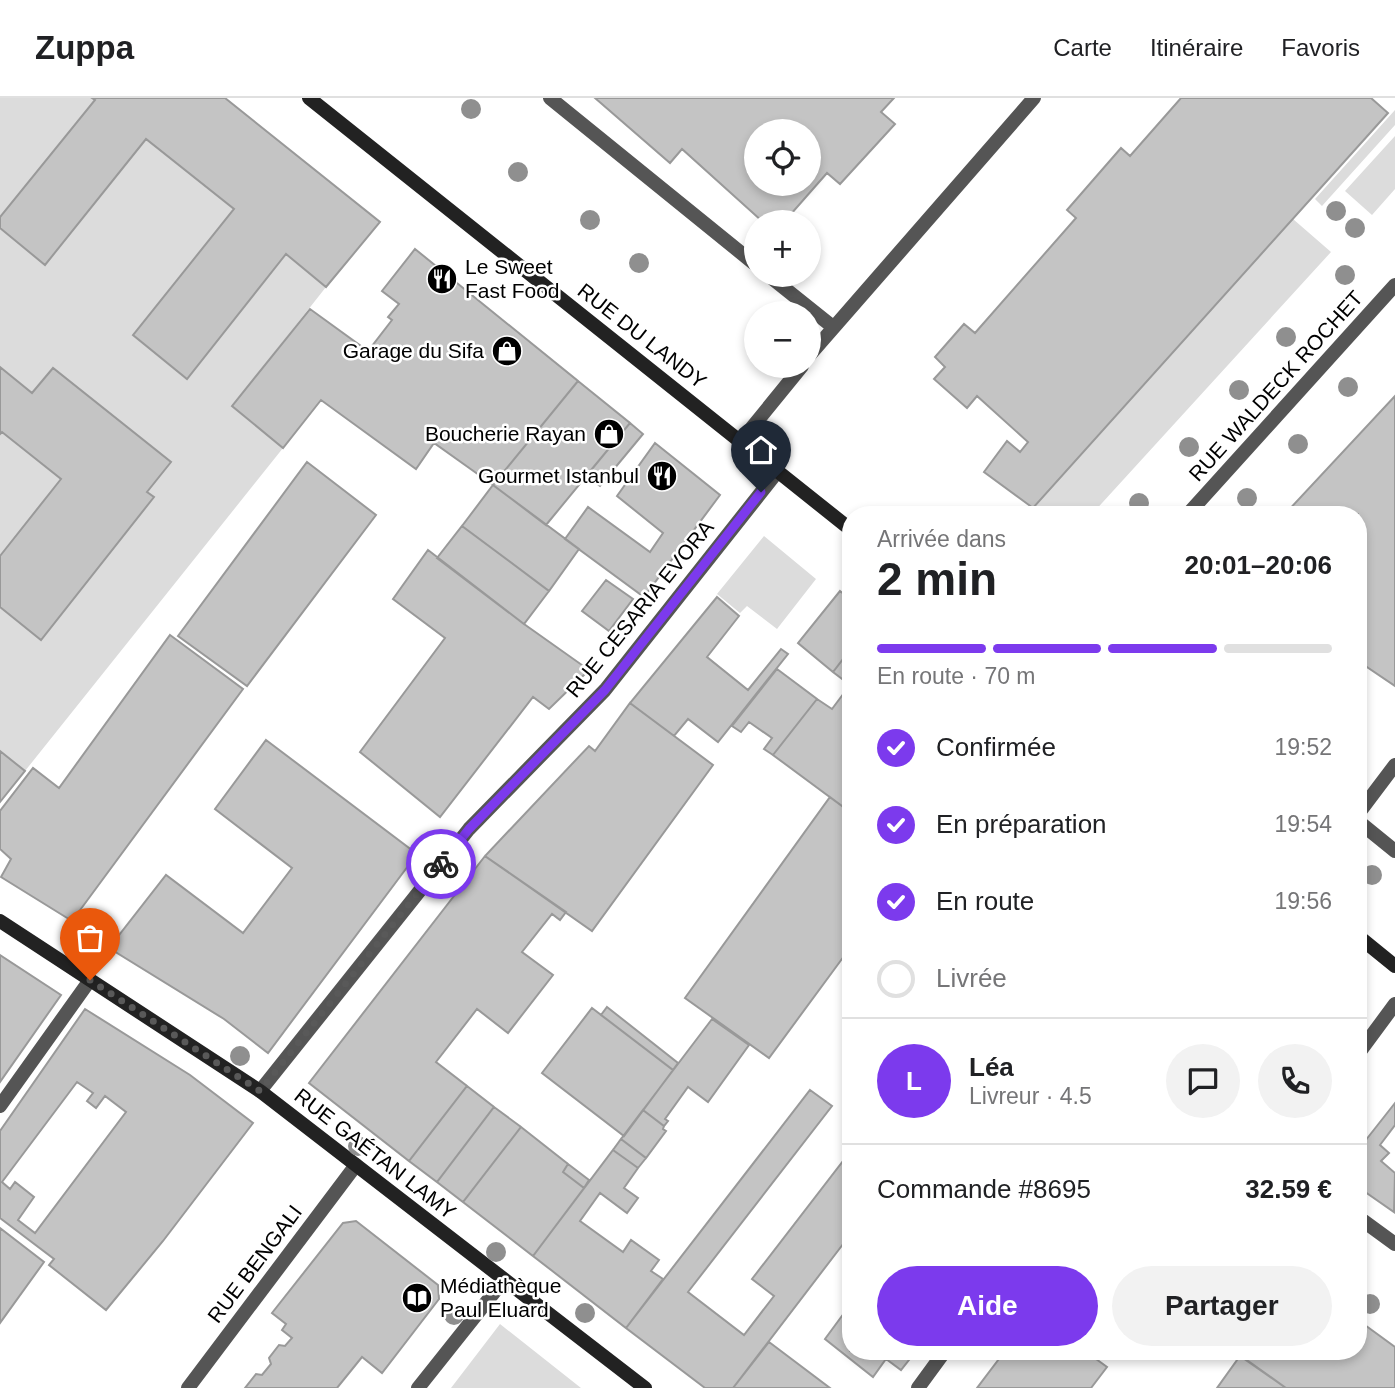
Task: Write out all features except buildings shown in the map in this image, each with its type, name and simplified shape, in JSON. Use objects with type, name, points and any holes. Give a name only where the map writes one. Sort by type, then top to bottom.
[{"type":"street","name":"RUE DU LANDY","points":[[309,98],[842,523]]},
{"type":"street","points":[[550,98],[744,255]]},
{"type":"street","points":[[821,341],[1034,98]]},
{"type":"street","name":"RUE WALDECK ROCHET","points":[[1195,506],[1395,285]]},
{"type":"street","points":[[783,287],[833,327]]},
{"type":"street","points":[[741,441],[792,378]]},
{"type":"street","name":"RUE CESARIA EVORA","points":[[260,1091],[469,829],[605,690],[778,471]]},
{"type":"street","points":[[1367,802],[1395,765]]},
{"type":"street","points":[[1367,828],[1395,851]]},
{"type":"street","name":"RUE GAÉTAN LAMY","points":[[0,921],[260,1091],[645,1388]]},
{"type":"street","points":[[1367,943],[1395,966]]},
{"type":"street","points":[[0,1106],[90,980]]},
{"type":"street","points":[[1367,1042],[1395,1004]]},
{"type":"street","name":"RUE BENGALI","points":[[188,1388],[356,1165]]},
{"type":"street","points":[[1367,1224],[1395,1244]]},
{"type":"street","points":[[418,1388],[504,1280]]},
{"type":"street","points":[[918,1388],[938,1360]]},
{"type":"shaded area","points":[[0,98],[95,100],[0,217]]},
{"type":"shaded area","points":[[1395,110],[1395,125],[1322,206],[1315,199]]},
{"type":"shaded area","points":[[1395,136],[1395,189],[1372,215],[1345,191]]},
{"type":"shaded area","points":[[146,139],[234,209],[133,335],[186,379],[286,254],[326,287],[232,406],[283,448],[25,771],[0,751],[0,228],[45,265]]},
{"type":"shaded area","points":[[1293,219],[1331,252],[1099,506],[1034,506]]},
{"type":"shaded area","points":[[764,536],[816,579],[777,629],[747,606],[740,613],[717,594]]},
{"type":"shaded area","points":[[500,1324],[581,1388],[451,1388]]},
{"type":"way so far","points":[[90,980],[260,1091],[441,864]]},
{"type":"place","name":"Le Sweet Fast Food","points":[[442,279]]},
{"type":"place","name":"Garage du Sifa","points":[[507,351]]},
{"type":"place","name":"Boucherie Rayan","points":[[609,434]]},
{"type":"place","name":"Gourmet Istanbul","points":[[662,476]]},
{"type":"place","name":"Médiathèque Paul Eluard","points":[[417,1298]]},
{"type":"route","points":[[441,864],[469,829],[605,690],[761,492]]}]
